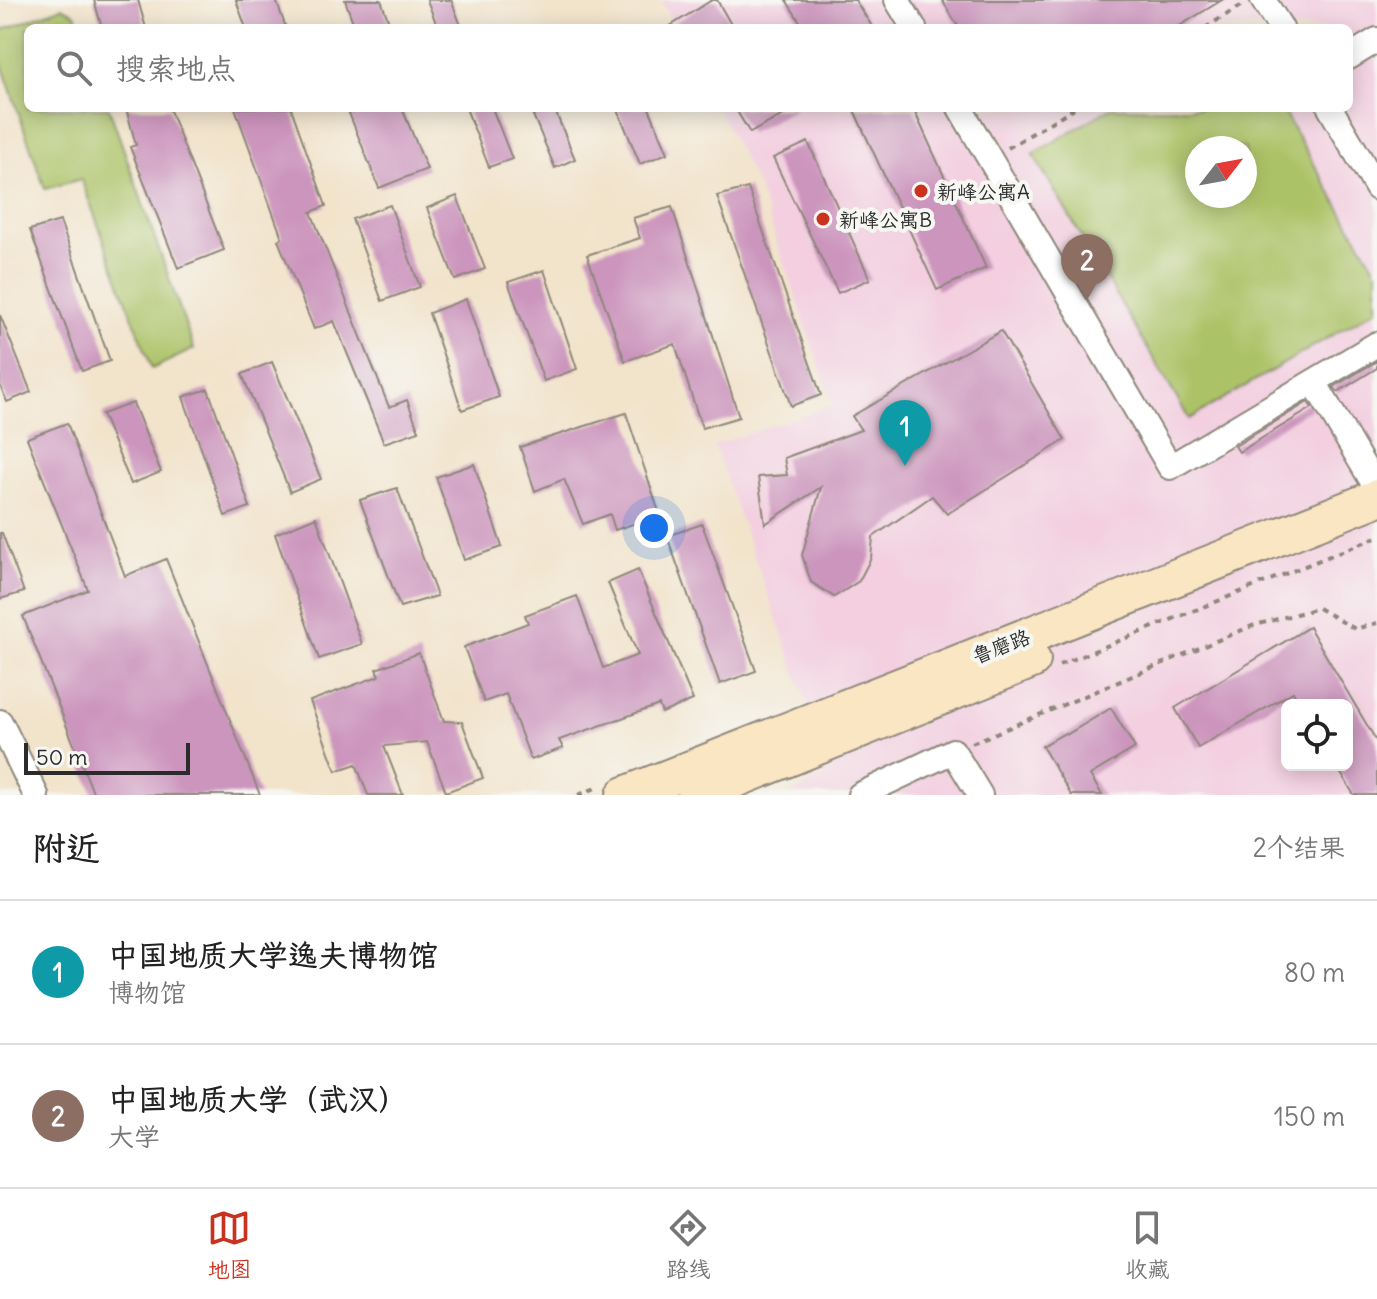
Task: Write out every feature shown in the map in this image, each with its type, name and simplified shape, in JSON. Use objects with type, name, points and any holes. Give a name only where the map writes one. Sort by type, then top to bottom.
[{"type":"main road","name":"鲁磨路","points":[[625,795],[1377,498]]},
{"type":"main road","name":"鲁磨路","points":[[696,795],[1377,520]]},
{"type":"street","points":[[897,0],[912,24]]},
{"type":"street","points":[[1263,0],[1278,24]]},
{"type":"street","points":[[1353,55],[1377,40]]},
{"type":"street","points":[[962,112],[1170,467],[1377,344]]},
{"type":"street","points":[[1332,112],[1377,188]]},
{"type":"street","points":[[1314,382],[1377,489]]},
{"type":"street","points":[[0,722],[36,795]]},
{"type":"street","points":[[860,795],[953,751],[980,795]]},
{"type":"path","points":[[1212,24],[1251,0]]},
{"type":"path","points":[[990,159],[1067,112]]},
{"type":"path","points":[[953,751],[1252,626],[1318,608],[1355,629],[1377,623]]},
{"type":"shaded area","points":[[665,0],[1377,0],[1377,795],[789,795],[831,770],[714,445],[833,405],[758,187],[719,112],[1353,112],[1353,24],[673,24],[662,3]]},
{"type":"green space","points":[[62,7],[76,14],[80,24],[24,24],[24,112],[110,112],[194,349],[152,369],[81,179],[45,189],[0,59],[0,31]]},
{"type":"green space","points":[[1104,112],[1283,112],[1377,271],[1377,309],[1189,419],[1033,154]]},
{"type":"building","points":[[94,0],[138,0],[145,24],[101,24]]},
{"type":"building","points":[[236,0],[276,0],[285,24],[245,24]]},
{"type":"building","points":[[345,0],[381,0],[390,24],[354,24]]},
{"type":"building","points":[[427,0],[451,0],[460,24],[436,24]]},
{"type":"building","points":[[712,0],[717,0],[731,24],[673,24]]},
{"type":"building","points":[[786,0],[855,0],[870,24],[801,24]]},
{"type":"building","points":[[942,0],[1222,0],[1183,24],[957,24]]},
{"type":"building","points":[[127,112],[171,112],[224,250],[178,268],[130,147],[136,145]]},
{"type":"building","points":[[236,112],[292,112],[326,206],[311,212],[389,407],[407,400],[419,431],[384,443],[334,321],[314,329],[278,240],[282,238]]},
{"type":"building","points":[[349,112],[404,112],[427,169],[379,188]]},
{"type":"building","points":[[468,112],[494,112],[512,159],[489,167]]},
{"type":"building","points":[[532,112],[556,112],[575,159],[555,168]]},
{"type":"building","points":[[619,112],[651,112],[668,153],[640,164]]},
{"type":"building","points":[[737,112],[789,112],[750,133]]},
{"type":"building","name":"新峰公寓A","points":[[855,112],[915,112],[986,268],[937,290]]},
{"type":"building","name":"新峰公寓B","points":[[808,142],[870,279],[838,293],[773,158]]},
{"type":"building","points":[[748,188],[821,395],[791,406],[717,196]]},
{"type":"building","points":[[457,196],[485,269],[455,280],[427,208]]},
{"type":"building","points":[[390,205],[420,287],[382,301],[352,219]]},
{"type":"building","points":[[672,207],[739,417],[702,428],[675,344],[625,361],[587,255],[640,238],[633,218]]},
{"type":"building","points":[[60,221],[110,361],[82,371],[30,230]]},
{"type":"building","points":[[544,270],[577,369],[544,381],[508,282]]},
{"type":"building","points":[[466,299],[499,397],[462,410],[429,313]]},
{"type":"building","points":[[0,315],[31,392],[7,402],[0,385]]},
{"type":"building","points":[[1001,331],[1065,440],[947,514],[932,496],[873,537],[871,558],[859,581],[834,597],[811,582],[802,555],[821,487],[765,524],[758,477],[787,475],[784,458],[861,430],[852,416]]},
{"type":"building","points":[[1377,361],[1377,368],[1338,392],[1334,387]]},
{"type":"building","points":[[272,362],[321,479],[290,492],[242,374]]},
{"type":"building","points":[[208,389],[250,507],[225,516],[183,397]]},
{"type":"building","points":[[1308,402],[1312,408],[1239,452],[1235,446]]},
{"type":"building","points":[[133,403],[161,472],[131,484],[102,414]]},
{"type":"building","points":[[626,413],[660,515],[615,530],[610,514],[583,524],[564,479],[535,491],[520,447]]},
{"type":"building","points":[[67,423],[125,576],[166,559],[260,795],[94,795],[23,616],[88,590],[27,438]]},
{"type":"building","points":[[474,464],[502,547],[464,560],[436,477]]},
{"type":"building","points":[[397,488],[437,596],[400,607],[360,500]]},
{"type":"building","points":[[316,517],[362,644],[319,659],[275,534]]},
{"type":"building","points":[[702,524],[756,671],[720,684],[667,536]]},
{"type":"building","points":[[0,533],[24,592],[0,599]]},
{"type":"building","points":[[638,570],[693,700],[662,713],[659,705],[559,740],[563,748],[531,760],[506,694],[484,702],[464,647],[528,623],[525,615],[577,596],[603,668],[638,655],[608,583]]},
{"type":"building","points":[[1309,627],[1352,699],[1297,699],[1293,692],[1198,748],[1175,708]]},
{"type":"building","points":[[419,653],[444,721],[462,722],[483,778],[446,792],[427,742],[384,746],[403,795],[368,795],[356,764],[336,771],[310,701],[379,676],[376,669]]},
{"type":"building","points":[[1353,701],[1377,742],[1377,795],[1354,795],[1340,771],[1353,771]]},
{"type":"building","points":[[1111,708],[1135,748],[1090,775],[1102,795],[1071,795],[1042,746]]},
{"type":"place","name":"新峰公寓A","points":[[921,191]]},
{"type":"place","name":"新峰公寓B","points":[[823,219]]},
{"type":"place","name":"中国地质大学（武汉）","points":[[1087,300]]},
{"type":"place","name":"中国地质大学逸夫博物馆","points":[[905,466]]}]
